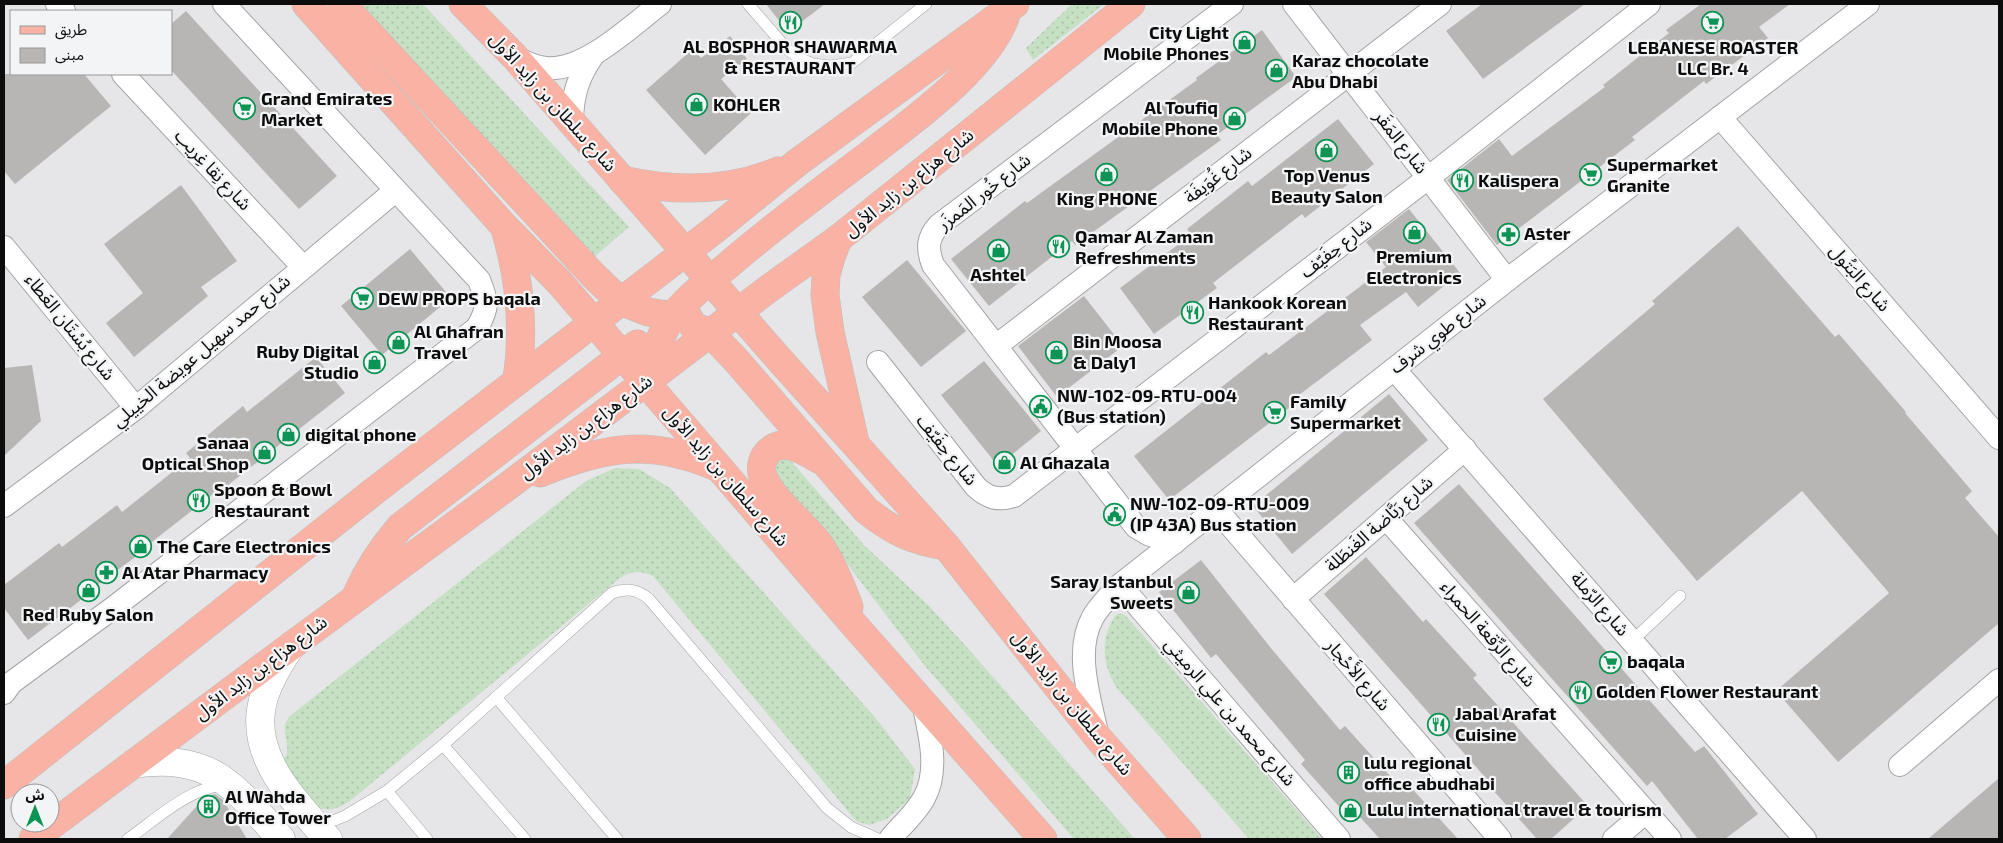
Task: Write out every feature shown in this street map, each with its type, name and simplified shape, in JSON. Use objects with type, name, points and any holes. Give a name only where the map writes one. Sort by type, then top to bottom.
[{"type":"main road","name":"شارع سلطان بن زايد الأول","points":[[306,4],[504,225],[560,283],[856,628],[1043,839]]},
{"type":"main road","points":[[342,4],[593,275],[620,301],[710,333],[735,359],[866,510],[883,524],[910,538],[946,546]]},
{"type":"main road","name":"شارع سلطان بن زايد الأول","points":[[463,4],[514,56],[684,252],[946,546],[1099,739],[1187,839]]},
{"type":"main road","name":"شارع هزاع بن زايد الأول","points":[[33,839],[838,239],[1131,4]]},
{"type":"main road","points":[[4,785],[517,380],[798,162],[1012,6]]},
{"type":"main road","points":[[354,599],[366,573],[380,550],[400,527],[622,355],[754,244],[934,104],[989,46],[1012,6]]},
{"type":"main road","points":[[622,180],[668,188],[692,189],[728,186],[764,176],[798,162]]},
{"type":"main road","points":[[504,225],[513,255],[521,309],[522,338],[517,380]]},
{"type":"main road","points":[[838,239],[830,257],[824,295],[830,332],[855,444]]},
{"type":"main road","points":[[645,382],[676,288],[684,252]]},
{"type":"main road","points":[[593,322],[641,316],[706,317],[738,312]]},
{"type":"main road","points":[[822,461],[796,448],[785,445],[767,452],[762,460],[761,470],[769,488],[818,544],[840,584],[856,628]]},
{"type":"main road","points":[[508,486],[580,458],[615,450],[635,448],[677,453],[720,468]]},
{"type":"street","points":[[4,693],[11,683],[113,608],[477,328],[487,311],[486,297],[479,280],[224,4]]},
{"type":"street","points":[[514,56],[529,64],[546,68],[562,68],[579,63],[594,54],[660,4]]},
{"type":"street","name":"شارع خُور المَمزَر","points":[[1142,569],[1141,548],[1136,527],[933,265],[929,254],[928,242],[932,232],[939,225],[1232,4]]},
{"type":"street","name":"شارع المَقَر","points":[[1294,4],[1507,280]]},
{"type":"street","name":"شارع غُوَيفَة","points":[[996,346],[1440,4]]},
{"type":"street","name":"شارع حِفَيّف","points":[[878,362],[983,494],[993,498],[1004,499],[1014,496],[1428,178],[1649,4]]},
{"type":"street","name":"شارع طوي شرف","points":[[1099,739],[1084,662],[1085,641],[1092,619],[1103,603],[1120,585],[1507,280],[1868,4]]},
{"type":"street","points":[[572,123],[572,105],[576,86],[583,69],[594,54]]},
{"type":"street","name":"شارع نِقا غِريب","points":[[123,75],[303,267]]},
{"type":"street","name":"شارع البَتُول","points":[[1720,117],[1999,438]]},
{"type":"street","name":"شارع حمد سهيل عويضة الخييلي","points":[[6,503],[136,408],[395,191]]},
{"type":"street","name":"شارع بُسْتَان العَطاء","points":[[4,247],[136,408]]},
{"type":"street","name":"شارع الرّملة","points":[[1394,369],[1801,838]]},
{"type":"street","name":"شارع رَبَّاضة الغَنطَلة","points":[[1293,599],[1465,449]]},
{"type":"street","name":"شارع الأَحْجار","points":[[1217,510],[1500,839]]},
{"type":"street","name":"شارع الرِّقعة الحمراء","points":[[1386,518],[1670,839]]},
{"type":"street","name":"شارع خُور المَمزَر","points":[[1136,527],[1160,539],[1174,543]]},
{"type":"street","name":"شارع محمد بن علي الرميثي","points":[[1120,585],[1339,839]]},
{"type":"street","points":[[291,646],[275,671],[264,698],[260,727],[266,755],[278,780],[320,830]]},
{"type":"street","points":[[1900,764],[1999,680]]},
{"type":"street","points":[[890,839],[924,798],[929,786],[932,761],[923,703]]},
{"type":"street","points":[[133,764],[159,760],[184,763],[209,771],[231,785],[281,839]]},
{"type":"street","points":[[1614,839],[1646,812]]},
{"type":"lane","points":[[748,4],[787,49],[799,58],[812,64],[830,66],[852,63],[926,4]]},
{"type":"lane","points":[[320,830],[329,820],[345,816],[387,791],[443,744],[612,593],[621,590],[632,590],[641,593],[649,599],[827,808],[851,827],[878,839]]},
{"type":"lane","points":[[1632,641],[1680,596]]},
{"type":"lane","points":[[496,697],[617,839]]},
{"type":"lane","points":[[443,744],[525,839]]},
{"type":"lane","points":[[128,839],[188,797],[209,788],[231,785]]},
{"type":"lane","points":[[387,791],[427,839]]},
{"type":"green space","points":[[361,4],[423,4],[629,227],[594,257]]},
{"type":"green space","points":[[1072,4],[1104,4],[1033,60],[1026,48]]},
{"type":"green space","points":[[777,458],[790,460],[864,545],[928,605],[1135,839],[1074,839],[925,666],[838,552],[773,476]]},
{"type":"green space","points":[[615,468],[639,469],[670,488],[874,716],[915,769],[910,798],[887,819],[869,825],[856,821],[653,576],[636,572],[620,578],[350,801],[331,809],[324,809],[313,803],[281,763],[287,753],[285,725],[290,716],[586,481]]},
{"type":"green space","points":[[1120,613],[1126,616],[1322,839],[1249,839],[1116,687],[1105,657],[1105,641],[1110,625],[1115,616]]},
{"type":"building","points":[[766,4],[825,4],[788,32]]},
{"type":"building","points":[[1482,4],[1585,4],[1483,79],[1446,31]]},
{"type":"building","points":[[1701,4],[1790,4],[1759,27],[1768,38],[1706,84],[1704,81],[1632,137],[1635,140],[1497,245],[1447,180],[1499,139],[1512,156],[1605,87],[1603,85],[1669,33],[1666,30]]},
{"type":"building","points":[[186,11],[337,176],[299,209],[172,71],[172,23]]},
{"type":"building","points":[[1262,30],[1296,77],[1217,135],[1221,140],[1075,245],[1072,241],[989,306],[951,259],[1025,201],[1027,203],[1197,80],[1196,78]]},
{"type":"building","points":[[730,36],[747,59],[721,79],[751,113],[705,155],[646,90],[693,49],[701,58]]},
{"type":"building","points":[[4,74],[85,75],[111,106],[15,184],[4,171]]},
{"type":"building","points":[[1338,119],[1374,164],[1305,218],[1302,214],[1213,283],[1217,288],[1154,334],[1120,288],[1191,235],[1187,229],[1248,181],[1252,186]]},
{"type":"building","points":[[181,185],[237,261],[201,287],[208,296],[134,357],[106,323],[143,293],[104,244]]},
{"type":"building","points":[[1409,209],[1460,273],[1418,307],[1406,292],[1360,325],[1372,340],[1299,395],[1302,398],[1169,500],[1134,456],[1266,352],[1269,355],[1386,267],[1366,242]]},
{"type":"building","points":[[1738,226],[1835,337],[1839,334],[1906,412],[1972,491],[1965,498],[1999,537],[1999,623],[1838,762],[1776,691],[1889,593],[1802,491],[1697,581],[1543,399],[1655,304],[1652,301]]},
{"type":"building","points":[[410,249],[451,298],[382,355],[341,306]]},
{"type":"building","points":[[907,260],[966,331],[921,367],[862,297]]},
{"type":"building","points":[[1084,296],[1123,346],[1057,397],[1018,346]]},
{"type":"building","points":[[316,357],[345,393],[28,640],[4,608],[4,585],[59,543],[62,547],[117,505],[122,512],[190,458],[186,453],[243,406],[247,412]]},
{"type":"building","points":[[984,361],[1041,431],[998,466],[941,395]]},
{"type":"building","points":[[32,365],[41,421],[4,456],[4,368]]},
{"type":"building","points":[[1389,394],[1428,440],[1292,554],[1253,506]]},
{"type":"building","points":[[1459,484],[1695,752],[1704,746],[1758,814],[1725,839],[1698,839],[1652,781],[1647,786],[1414,523]]},
{"type":"building","points":[[1366,557],[1423,622],[1426,619],[1477,675],[1473,678],[1588,806],[1551,839],[1537,839],[1324,594]]},
{"type":"building","points":[[1201,560],[1270,647],[1340,730],[1345,726],[1399,786],[1405,781],[1458,839],[1380,839],[1358,815],[1352,821],[1301,764],[1305,760],[1216,654],[1211,658],[1159,592]]},
{"type":"building","points":[[1999,778],[1999,839],[1928,839]]},
{"type":"building","name":"Al Wahda Office Tower","points":[[215,794],[223,800],[247,839],[167,839],[205,797]]},
{"type":"place","name":"AL BOSPHOR SHAWARMA & RESTAURANT","points":[[790,22]]},
{"type":"place","name":"LEBANESE ROASTER LLC Br. 4","points":[[1713,23]]},
{"type":"place","name":"City Light Mobile Phones","points":[[1245,43]]},
{"type":"place","name":"Karaz chocolate Abu Dhabi","points":[[1276,71]]},
{"type":"place","name":"KOHLER","points":[[697,105]]},
{"type":"place","name":"Grand Emirates Market","points":[[245,109]]},
{"type":"place","name":"Al Toufiq Mobile Phone","points":[[1234,118]]},
{"type":"place","name":"Top Venus Beauty Salon","points":[[1327,151]]},
{"type":"place","name":"King PHONE","points":[[1107,174]]},
{"type":"place","name":"Supermarket Granite","points":[[1591,175]]},
{"type":"place","name":"Kalispera","points":[[1462,181]]},
{"type":"place","name":"Premium Electronics","points":[[1414,232]]},
{"type":"place","name":"Aster","points":[[1508,234]]},
{"type":"place","name":"Qamar Al Zaman Refreshments","points":[[1059,247]]},
{"type":"place","name":"Ashtel","points":[[998,250]]},
{"type":"place","name":"DEW PROPS baqala","points":[[362,299]]},
{"type":"place","name":"Hankook Korean Restaurant","points":[[1192,313]]},
{"type":"place","name":"Al Ghafran Travel","points":[[398,342]]},
{"type":"place","name":"Bin Moosa & Daly1","points":[[1057,352]]},
{"type":"place","name":"Ruby Digital Studio","points":[[375,362]]},
{"type":"place","name":"NW-102-09-RTU-004 (Bus station)","points":[[1041,406]]},
{"type":"place","name":"Family Supermarket","points":[[1274,412]]},
{"type":"place","name":"digital phone","points":[[289,435]]},
{"type":"place","name":"Sanaa Optical Shop","points":[[265,453]]},
{"type":"place","name":"Al Ghazala","points":[[1004,463]]},
{"type":"place","name":"Spoon & Bowl Restaurant","points":[[198,500]]},
{"type":"place","name":"NW-102-09-RTU-009 (IP 43A) Bus station","points":[[1114,514]]},
{"type":"place","name":"The Care Electronics","points":[[141,547]]},
{"type":"place","name":"Al Atar Pharmacy","points":[[106,573]]},
{"type":"place","name":"Red Ruby Salon","points":[[88,590]]},
{"type":"place","name":"Saray Istanbul Sweets","points":[[1189,592]]},
{"type":"place","name":"baqala","points":[[1611,662]]},
{"type":"place","name":"Golden Flower Restaurant","points":[[1580,692]]},
{"type":"place","name":"Jabal Arafat Cuisine","points":[[1439,724]]},
{"type":"place","name":"lulu regional office abudhabi","points":[[1348,773]]},
{"type":"place","name":"Al Wahda Office Tower","points":[[209,807]]},
{"type":"place","name":"Lulu international travel & tourism","points":[[1351,810]]}]
